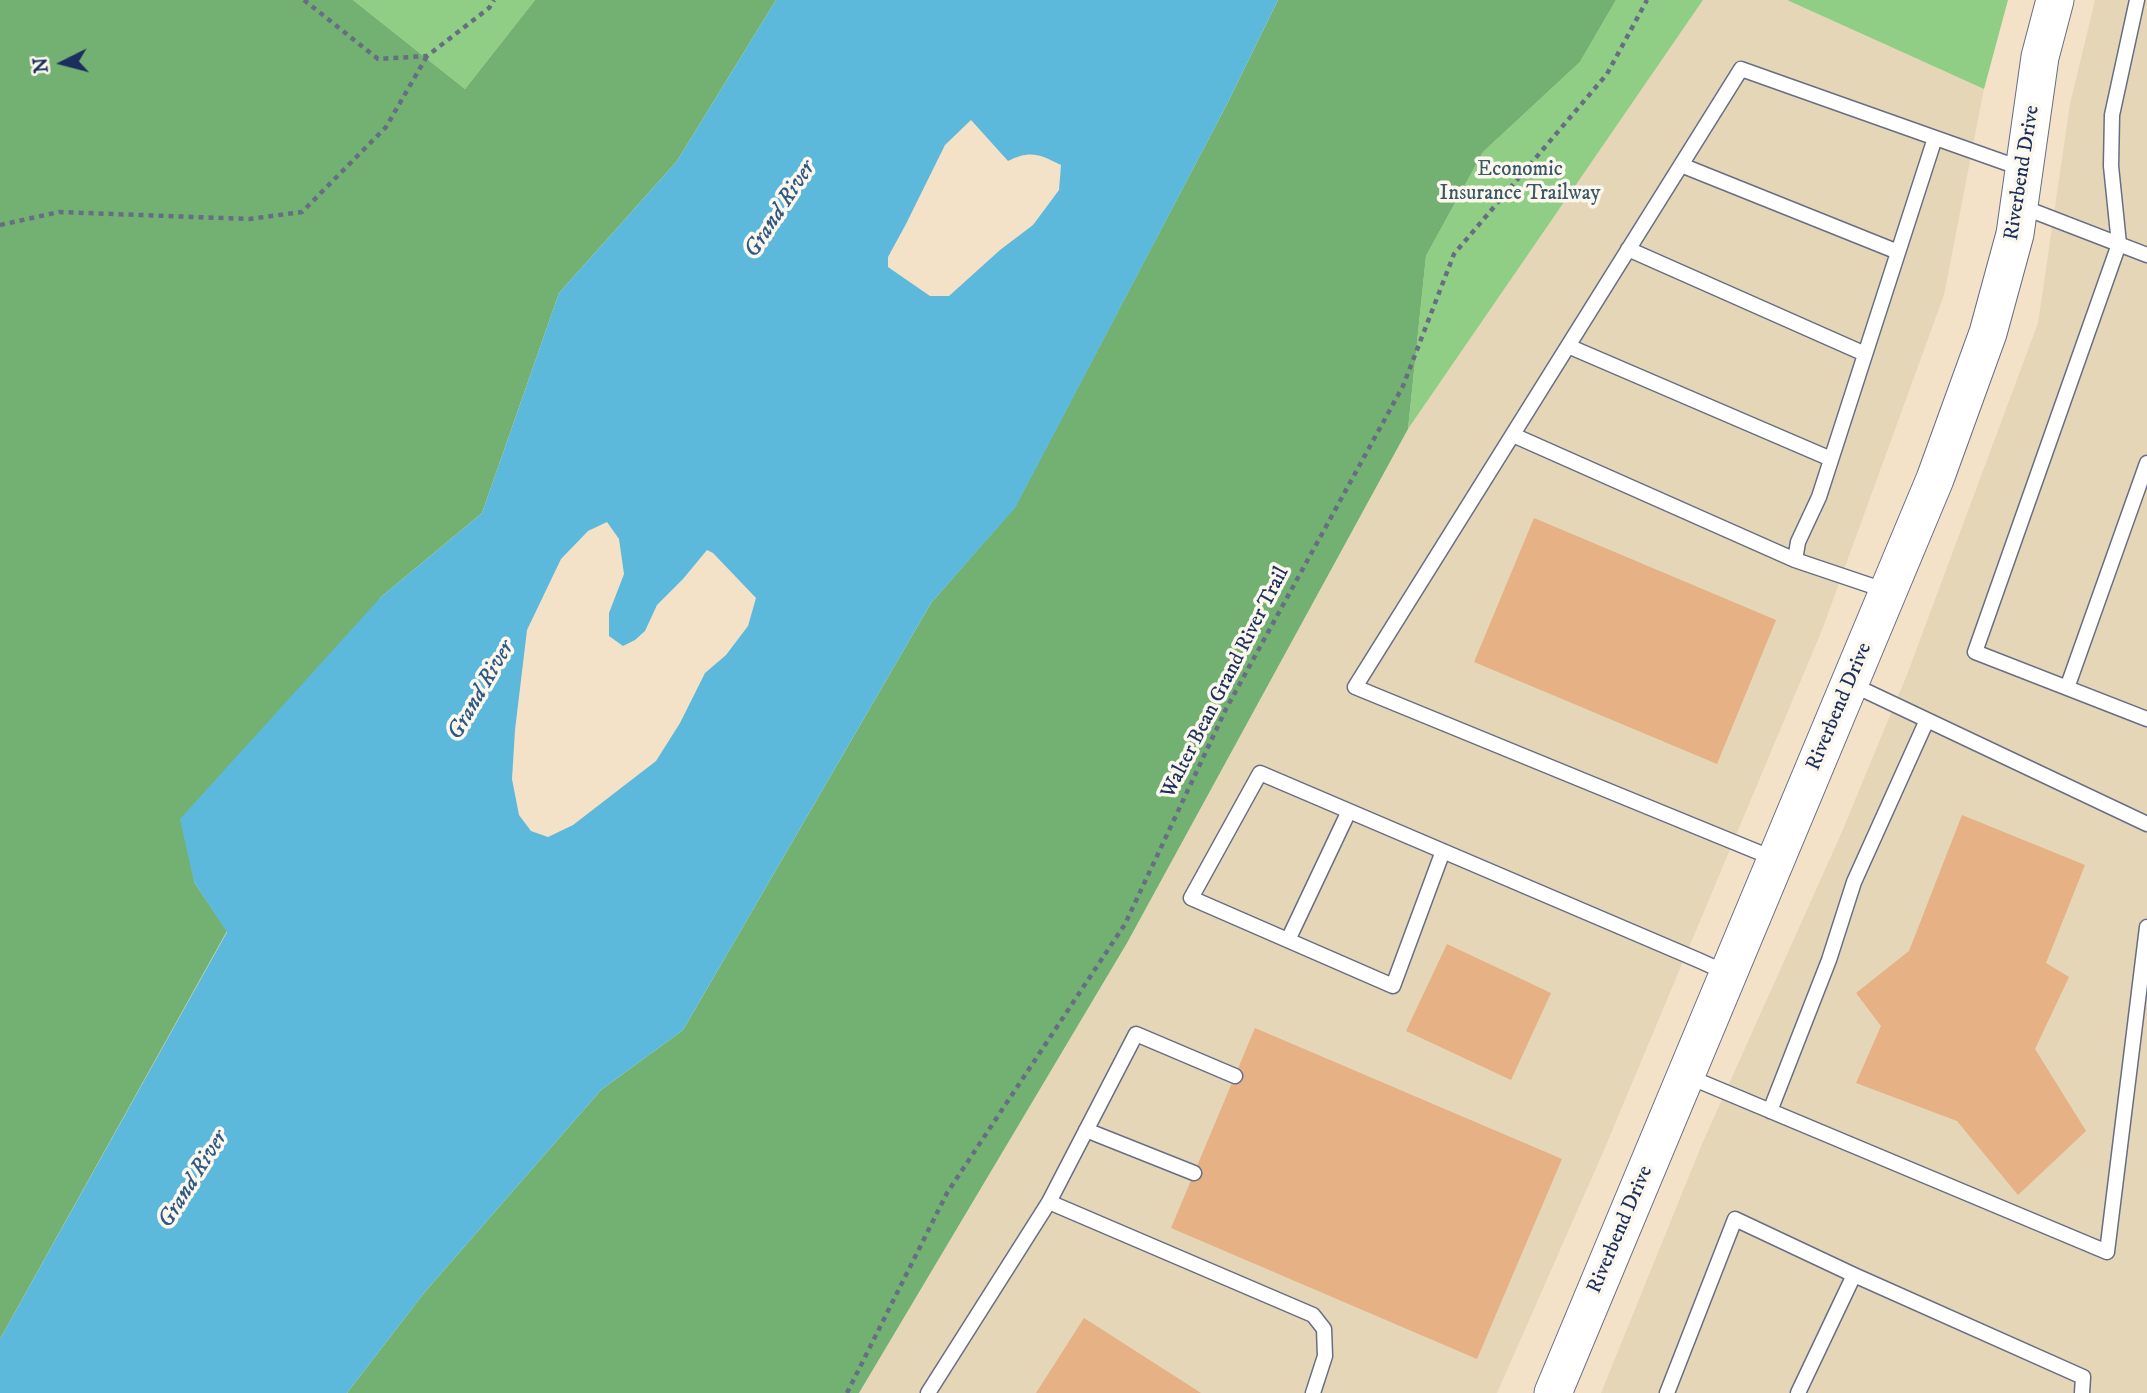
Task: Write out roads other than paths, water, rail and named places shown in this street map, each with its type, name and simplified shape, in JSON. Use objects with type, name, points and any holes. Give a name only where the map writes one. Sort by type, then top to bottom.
[{"type":"street","name":"Riverbend Drive","points":[[1553,1393],[1936,479],[1988,333],[2015,234],[2040,57],[2055,0]]},
{"type":"lane","points":[[2137,0],[2112,114],[2111,166],[2119,244],[1975,652],[2147,719]]},
{"type":"lane","points":[[1776,859],[1356,687],[1741,69],[2024,169]]},
{"type":"lane","points":[[1795,560],[1798,542],[1819,498],[1935,138]]},
{"type":"lane","points":[[1681,165],[1898,252]]},
{"type":"lane","points":[[2019,206],[2147,255]]},
{"type":"lane","points":[[1628,249],[1865,354]]},
{"type":"lane","points":[[1568,346],[1831,460]]},
{"type":"lane","points":[[1513,435],[1795,560],[1888,591]]},
{"type":"lane","points":[[2067,688],[2147,463]]},
{"type":"lane","points":[[1850,684],[2147,824]]},
{"type":"lane","points":[[1770,1111],[1829,960],[1854,882],[1927,720]]},
{"type":"lane","points":[[1443,851],[1393,986],[1191,898],[1260,773],[1349,811],[1443,851],[1729,973]]},
{"type":"lane","points":[[1288,940],[1349,811]]},
{"type":"lane","points":[[1686,1076],[2107,1252],[2147,927]]},
{"type":"lane","points":[[928,1393],[1049,1202],[1136,1034],[1235,1076]]},
{"type":"lane","points":[[1086,1130],[1194,1173]]},
{"type":"lane","points":[[1049,1202],[1313,1315],[1324,1329],[1325,1356],[1313,1393]]},
{"type":"lane","points":[[1667,1393],[1735,1219],[2083,1377],[2082,1393]]},
{"type":"lane","points":[[1798,1393],[1854,1275]]},
{"type":"water","name":"Grand River","points":[[776,0],[1278,0],[1226,106],[1015,508],[931,603],[683,1030],[601,1090],[424,1293],[347,1393],[0,1393],[0,1339],[227,932],[194,882],[180,819],[381,597],[482,513],[559,293],[677,161]],"holes":[[[971,120],[1008,161],[1022,155],[1035,155],[1061,165],[1059,190],[1033,225],[1000,250],[949,296],[930,296],[888,267],[888,257],[945,145]],[[607,522],[619,539],[624,574],[609,613],[609,636],[623,646],[645,631],[657,605],[707,550],[756,598],[748,626],[726,655],[705,673],[680,723],[656,761],[573,825],[548,837],[531,831],[519,815],[512,779],[527,630],[561,559],[588,531]]]},
{"type":"park label","name":"Economic Insurance Trailway","points":[[1520,183]]}]
